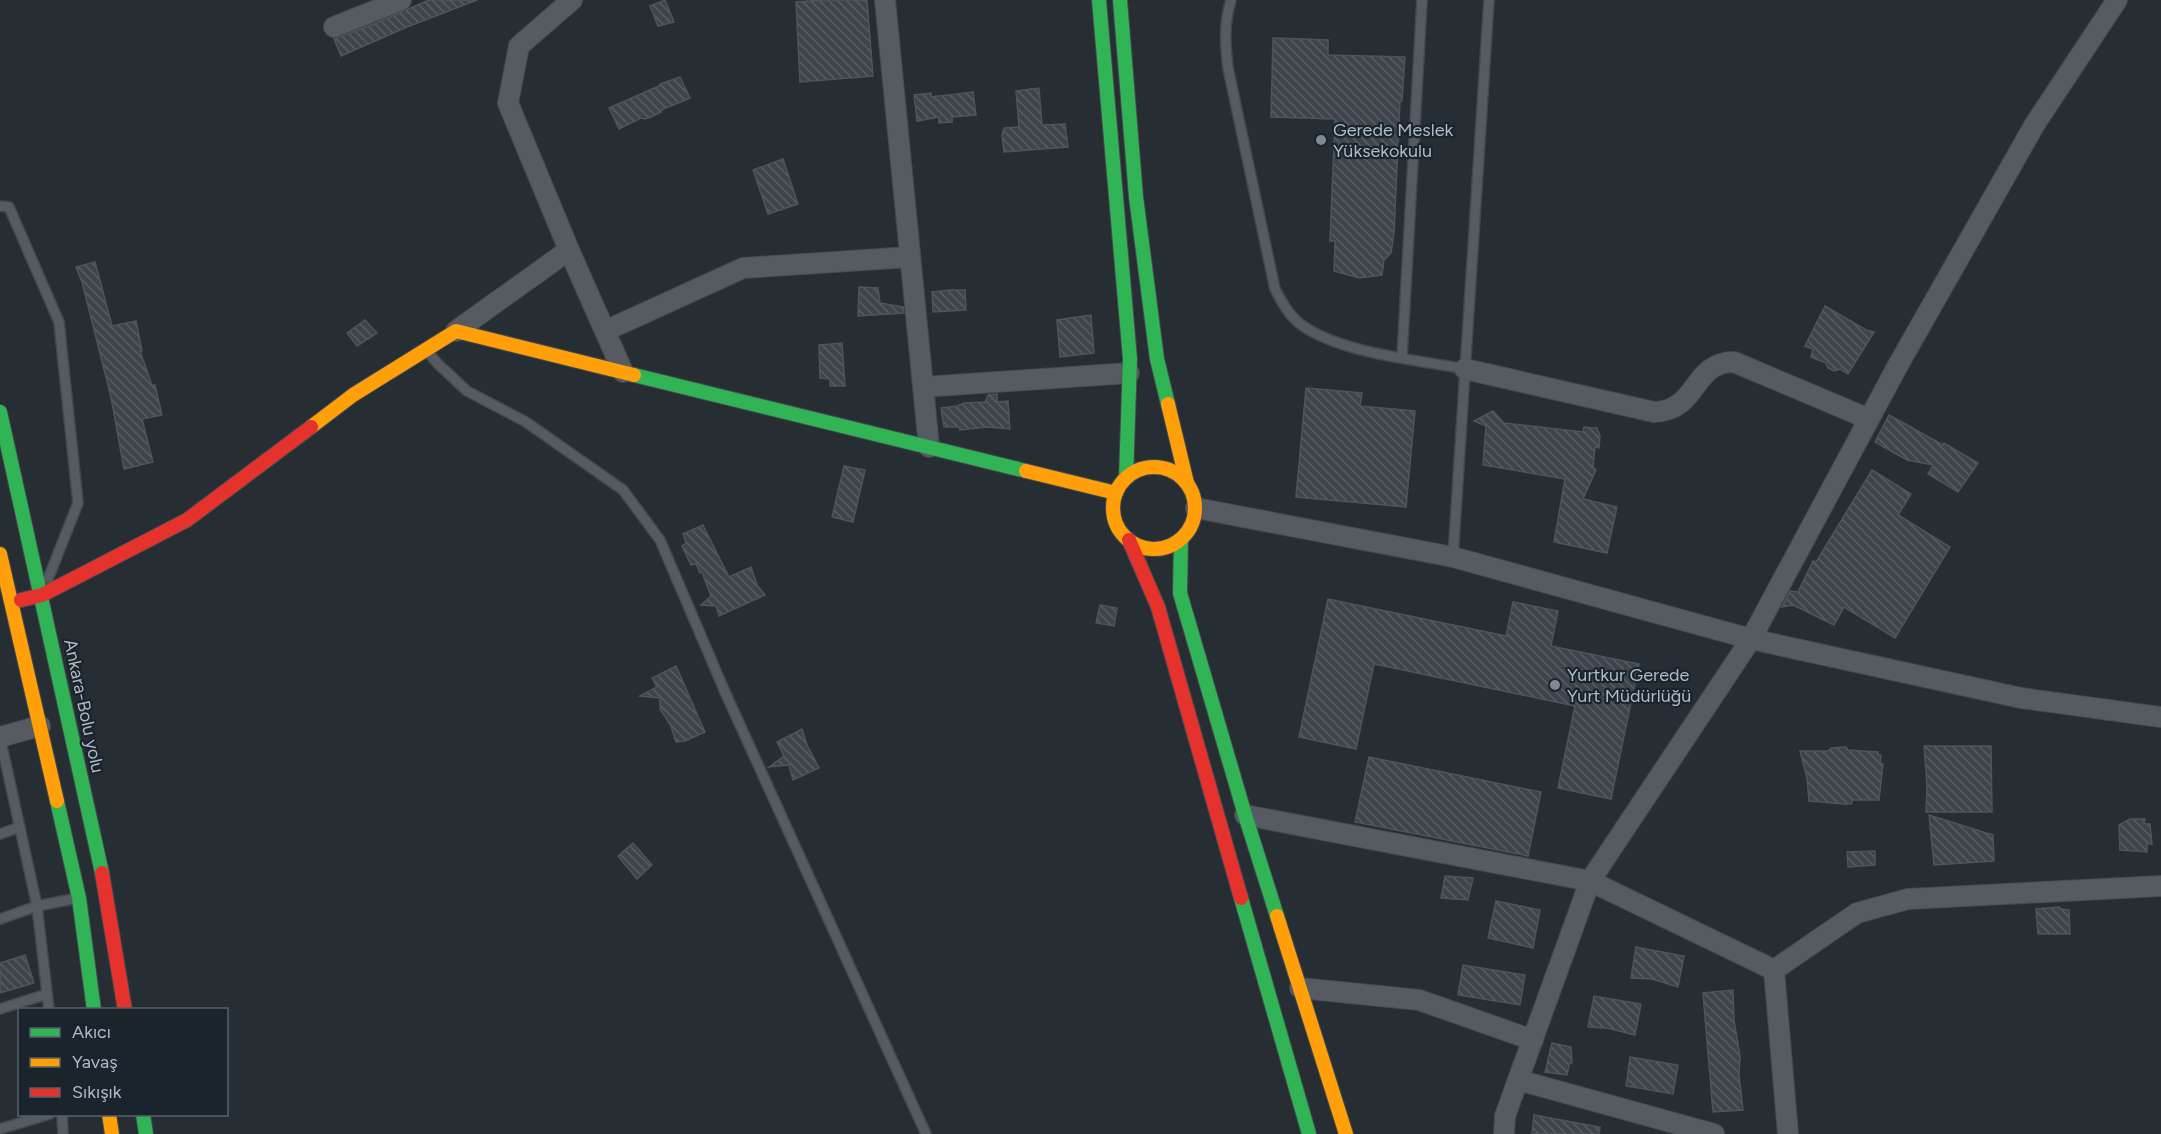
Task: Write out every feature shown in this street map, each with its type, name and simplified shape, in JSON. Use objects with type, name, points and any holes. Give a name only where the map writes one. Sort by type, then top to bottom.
[{"type":"main road","points":[[1099,0],[1130,360],[1126,478]]},
{"type":"main road","points":[[1120,0],[1136,197],[1157,358],[1187,483]]},
{"type":"main road","points":[[6,603],[42,595],[187,520],[352,395],[456,332],[1116,493]]},
{"type":"main road","name":"Ankara-Bolu yolu","points":[[0,412],[105,886],[126,1008]]},
{"type":"main road","points":[[1151,466],[1164,468],[1177,473],[1187,483],[1194,494],[1196,508],[1189,531],[1181,540],[1168,547],[1155,549],[1141,547],[1120,531],[1114,519],[1113,506],[1116,493],[1126,478],[1137,470],[1151,466]]},
{"type":"main road","points":[[1129,540],[1158,607],[1309,1134]]},
{"type":"main road","points":[[1181,540],[1180,593],[1245,815],[1346,1134]]},
{"type":"main road","points":[[0,554],[6,603],[40,726],[78,898],[94,1008]]},
{"type":"main road","points":[[109,1116],[112,1134]]},
{"type":"main road","points":[[143,1116],[146,1134]]},
{"type":"street","points":[[334,27],[381,4],[401,0]]},
{"type":"street","points":[[572,0],[519,46],[508,103],[623,372]]},
{"type":"street","points":[[885,0],[929,447]]},
{"type":"street","points":[[1504,1134],[1505,1116],[1590,880],[1751,639],[1869,419],[2035,124],[2117,0]]},
{"type":"street","points":[[456,332],[569,250]]},
{"type":"street","points":[[605,331],[743,268],[910,257]]},
{"type":"street","points":[[1465,369],[1654,412],[1670,410],[1682,403],[1711,367],[1734,362],[1869,419]]},
{"type":"street","points":[[923,387],[1129,373]]},
{"type":"street","points":[[1196,508],[1453,557],[1751,639],[2021,698],[2161,717]]},
{"type":"street","points":[[0,737],[40,726]]},
{"type":"street","points":[[1245,815],[1590,880],[1774,970]]},
{"type":"street","points":[[1774,970],[1857,913],[1908,899],[2161,886]]},
{"type":"street","points":[[1774,970],[1788,1134]]},
{"type":"street","points":[[1300,988],[1419,1000],[1533,1040]]},
{"type":"street","points":[[1518,1080],[1714,1134]]},
{"type":"lane","points":[[1231,0],[1226,15],[1225,41],[1228,68],[1275,289],[1285,308],[1300,323],[1324,338],[1361,349],[1465,369]]},
{"type":"lane","points":[[1402,357],[1422,0]]},
{"type":"lane","points":[[1453,557],[1489,0]]},
{"type":"lane","points":[[0,206],[9,207],[58,322],[78,503],[42,595]]},
{"type":"lane","points":[[427,350],[437,363],[467,391],[526,422],[623,490],[660,540],[725,692],[926,1134]]},
{"type":"lane","points":[[0,737],[37,906],[49,1008]]},
{"type":"lane","points":[[0,834],[20,827]]},
{"type":"lane","points":[[0,918],[37,906],[78,898]]},
{"type":"lane","points":[[0,1009],[47,994]]},
{"type":"lane","points":[[0,1129],[43,1116]]},
{"type":"lane","points":[[62,1116],[63,1134]]},
{"type":"building","points":[[429,0],[477,0],[341,56],[334,39]]},
{"type":"building","points":[[665,0],[674,22],[658,26],[650,6]]},
{"type":"building","points":[[867,0],[873,76],[800,82],[796,2]]},
{"type":"building","points":[[1273,38],[1328,40],[1328,55],[1405,57],[1402,101],[1400,101],[1394,233],[1391,253],[1384,260],[1382,275],[1359,278],[1334,271],[1335,241],[1330,241],[1335,119],[1271,117]]},
{"type":"building","points":[[680,77],[690,98],[661,110],[651,117],[641,118],[619,129],[609,108]]},
{"type":"building","points":[[1039,88],[1042,125],[1065,124],[1068,147],[1004,152],[1002,135],[1004,128],[1019,127],[1016,91]]},
{"type":"building","points":[[973,92],[976,115],[952,117],[952,122],[939,123],[939,117],[917,121],[914,95],[931,93],[931,97]]},
{"type":"building","points":[[783,159],[798,204],[768,214],[753,170]]},
{"type":"building","points":[[95,262],[112,326],[136,321],[142,351],[140,351],[152,385],[155,385],[162,415],[142,419],[153,462],[124,469],[111,397],[82,282],[76,267]]},
{"type":"building","points":[[859,287],[878,288],[880,303],[903,307],[904,313],[858,316]]},
{"type":"building","points":[[965,290],[966,310],[933,312],[932,292]]},
{"type":"building","points":[[1825,306],[1866,330],[1874,332],[1848,374],[1840,369],[1834,371],[1828,368],[1826,363],[1811,357],[1813,349],[1805,346]]},
{"type":"building","points":[[1091,315],[1094,353],[1060,357],[1057,320]]},
{"type":"building","points":[[365,320],[377,333],[357,346],[347,333]]},
{"type":"building","points":[[842,343],[845,386],[830,386],[830,379],[820,378],[819,345]]},
{"type":"building","points":[[1306,388],[1362,393],[1360,406],[1415,411],[1406,507],[1296,497]]},
{"type":"building","points":[[997,394],[997,402],[1008,401],[1010,429],[987,427],[960,430],[959,427],[944,427],[941,408],[964,403],[985,402],[988,395]]},
{"type":"building","points":[[1493,411],[1504,423],[1583,432],[1584,427],[1597,428],[1600,436],[1599,448],[1595,447],[1593,467],[1596,470],[1583,499],[1617,507],[1607,553],[1554,542],[1565,479],[1483,465],[1486,426],[1474,421]]},
{"type":"building","points":[[1889,415],[1978,463],[1958,492],[1928,474],[1933,465],[1907,460],[1875,442]]},
{"type":"building","points":[[844,466],[865,470],[853,522],[832,517]]},
{"type":"building","points":[[1872,470],[1911,494],[1898,515],[1950,547],[1895,638],[1844,607],[1834,625],[1793,605],[1782,607],[1790,591],[1798,592],[1813,561],[1816,562]]},
{"type":"building","points":[[703,525],[729,577],[751,567],[757,585],[765,595],[719,616],[716,606],[701,605],[711,596],[702,572],[700,573],[696,564],[691,565],[682,546],[686,543],[683,534]]},
{"type":"building","name":"Yurtkur Gerede Yurt Müdürlüğü","points":[[1328,599],[1506,636],[1513,602],[1558,611],[1551,646],[1639,664],[1611,799],[1558,788],[1575,706],[1374,664],[1356,749],[1299,737]]},
{"type":"building","points":[[1100,605],[1117,608],[1114,626],[1096,623]]},
{"type":"building","points":[[676,666],[705,732],[685,741],[676,742],[671,726],[660,709],[660,698],[640,696],[657,687],[652,678]]},
{"type":"building","points":[[802,729],[807,745],[819,768],[793,780],[789,765],[769,767],[784,756],[777,742]]},
{"type":"building","points":[[1924,746],[1991,746],[1992,812],[1926,812]]},
{"type":"building","points":[[1846,747],[1848,750],[1878,752],[1878,755],[1881,755],[1880,763],[1883,764],[1879,800],[1853,800],[1851,804],[1809,801],[1807,778],[1800,751],[1828,751],[1831,748]]},
{"type":"building","points":[[1369,757],[1541,792],[1528,856],[1355,822]]},
{"type":"building","points":[[1929,815],[1993,835],[1994,861],[1934,865]]},
{"type":"building","points":[[2130,819],[2145,819],[2144,824],[2150,824],[2152,844],[2147,844],[2147,852],[2120,850],[2119,825]]},
{"type":"building","points":[[633,843],[652,865],[637,879],[618,856]]},
{"type":"building","points":[[1875,851],[1875,865],[1848,867],[1847,852]]},
{"type":"building","points":[[1445,876],[1473,878],[1468,900],[1441,898]]},
{"type":"building","points":[[1496,901],[1540,910],[1533,948],[1488,938]]},
{"type":"building","points":[[2059,907],[2069,910],[2070,934],[2038,934],[2036,909]]},
{"type":"building","points":[[1636,947],[1684,956],[1678,987],[1652,979],[1631,978]]},
{"type":"building","points":[[25,955],[34,983],[0,993],[0,963]]},
{"type":"building","points":[[1463,965],[1525,975],[1520,1005],[1458,995]]},
{"type":"building","points":[[1733,990],[1743,1110],[1713,1112],[1703,993]]},
{"type":"building","points":[[1594,996],[1641,1004],[1635,1035],[1607,1028],[1588,1027]]},
{"type":"building","points":[[1552,1043],[1571,1047],[1572,1063],[1569,1064],[1567,1075],[1545,1072]]},
{"type":"building","points":[[1630,1057],[1678,1065],[1673,1094],[1626,1086]]},
{"type":"building","points":[[1534,1115],[1600,1127],[1599,1134],[1532,1134]]},
{"type":"traffic: fast","points":[[1099,0],[1130,359],[1126,478]]},
{"type":"traffic: fast","points":[[1120,0],[1136,197],[1157,359],[1168,404]]},
{"type":"traffic: fast","points":[[634,375],[1026,471]]},
{"type":"traffic: fast","points":[[0,412],[102,873]]},
{"type":"traffic: fast","points":[[1181,540],[1180,593],[1277,916]]},
{"type":"traffic: fast","points":[[57,801],[79,898],[94,1008]]},
{"type":"traffic: fast","points":[[1241,898],[1309,1134]]},
{"type":"traffic: fast","points":[[143,1116],[146,1134]]},
{"type":"traffic: slow","points":[[311,427],[353,395],[456,331],[634,375]]},
{"type":"traffic: slow","points":[[1168,404],[1187,483]]},
{"type":"traffic: slow","points":[[1154,467],[1170,470],[1183,479],[1192,492],[1195,508],[1192,524],[1183,537],[1170,546],[1154,549],[1138,546],[1125,537],[1116,524],[1113,508],[1116,492],[1125,479],[1138,470],[1154,467]]},
{"type":"traffic: slow","points":[[1026,471],[1116,493]]},
{"type":"traffic: slow","points":[[0,554],[57,801]]},
{"type":"traffic: slow","points":[[1277,916],[1346,1134]]},
{"type":"traffic: slow","points":[[109,1116],[112,1134]]},
{"type":"traffic: jam","points":[[21,600],[42,595],[187,520],[311,427]]},
{"type":"traffic: jam","points":[[1129,540],[1158,607],[1241,898]]},
{"type":"traffic: jam","points":[[102,873],[125,1008]]},
{"type":"place","name":"Gerede Meslek Yüksekokulu","points":[[1321,140]]},
{"type":"place","name":"Yurtkur Gerede Yurt Müdürlüğü","points":[[1555,685]]}]
